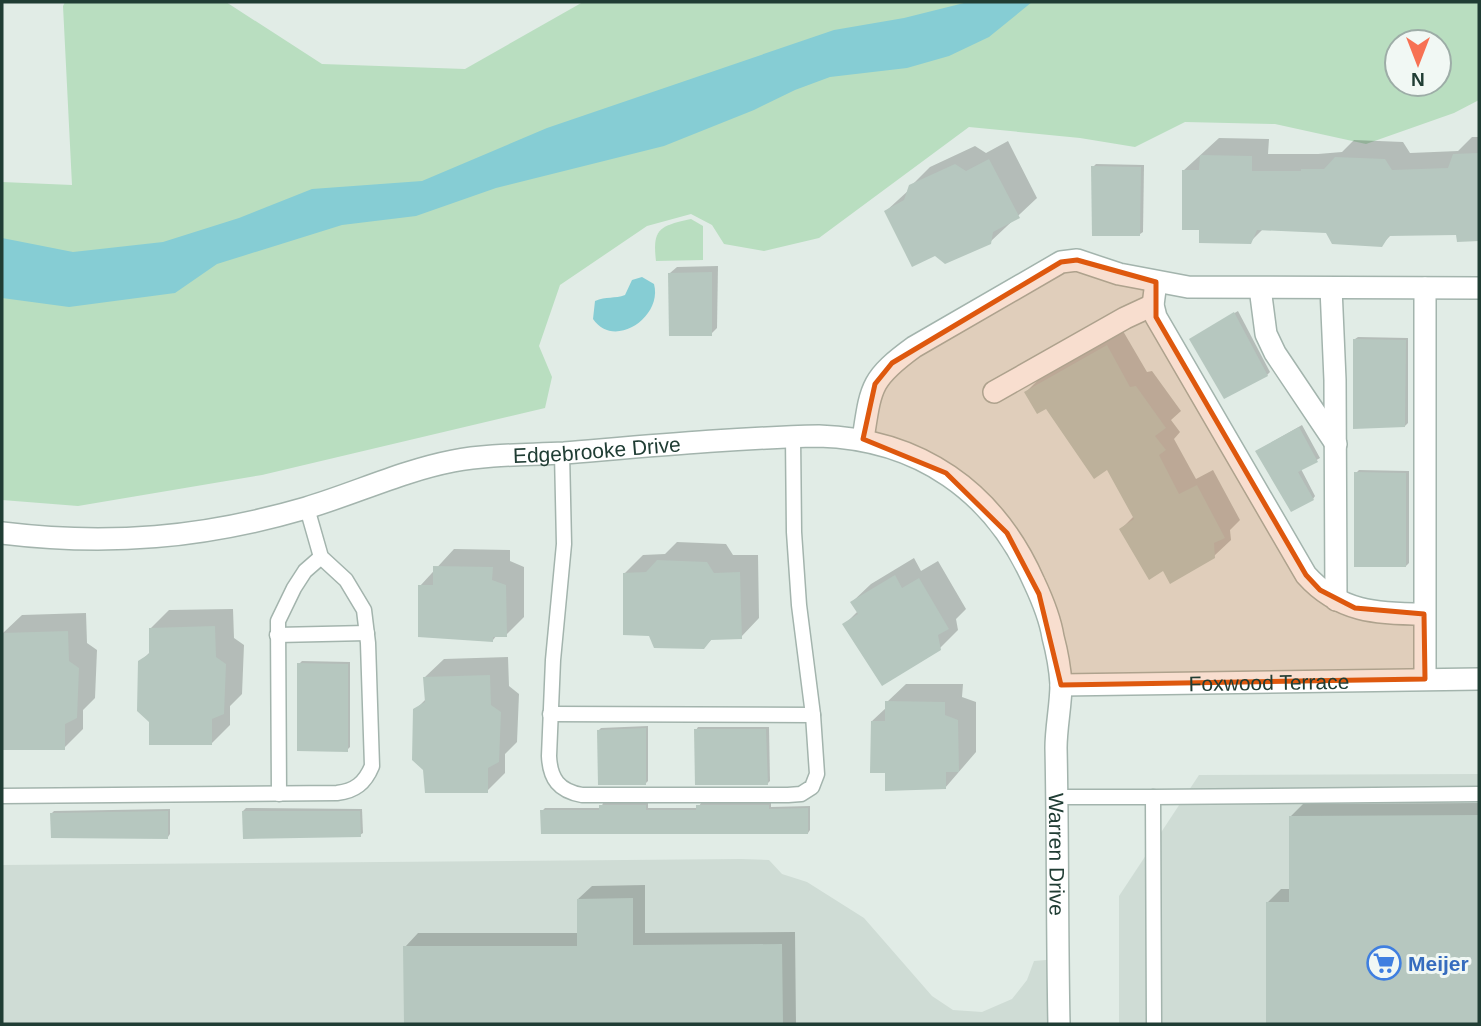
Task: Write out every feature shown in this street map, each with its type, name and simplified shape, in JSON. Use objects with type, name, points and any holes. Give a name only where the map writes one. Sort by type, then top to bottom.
[{"type":"street","points":[[863,439],[875,384],[892,363],[914,347],[1061,262],[1077,260],[1119,274],[1188,287],[1479,288]]},
{"type":"street","points":[[1156,282],[1153,305],[1156,317],[1306,575],[1320,590],[1336,600],[1374,612],[1424,614]]},
{"type":"street","points":[[1260,288],[1266,334],[1275,354],[1336,444]]},
{"type":"street","points":[[1331,288],[1336,444],[1336,600]]},
{"type":"street","points":[[1425,288],[1425,679]]},
{"type":"street","points":[[994,392],[1153,305]]},
{"type":"street","name":"Edgebrooke Drive","points":[[2,533],[50,539],[103,540],[181,536],[307,508],[428,466],[484,457],[793,437],[863,439],[899,451],[946,473],[979,500],[1007,533],[1025,562],[1039,594],[1053,634],[1061,685]]},
{"type":"street","name":"Foxwood Terrace","points":[[1061,685],[1479,679]]},
{"type":"street","name":"Warren Drive","points":[[1059,1024],[1056,740],[1061,685]]},
{"type":"lane","points":[[562,453],[564,544],[550,714],[550,769],[558,786],[569,793],[582,795],[801,794],[812,787],[817,774],[813,715],[799,605],[794,532],[793,437]]},
{"type":"lane","points":[[2,796],[279,794],[346,792],[355,789],[368,775],[372,766],[364,610],[346,580],[321,557],[307,508]]},
{"type":"lane","points":[[279,794],[278,621],[288,598],[305,571],[321,557]]},
{"type":"lane","points":[[277,635],[367,633]]},
{"type":"lane","points":[[550,714],[813,715]]},
{"type":"lane","points":[[1057,797],[1479,794]]},
{"type":"lane","points":[[1153,797],[1154,1024]]},
{"type":"highlighted area","points":[[1077,260],[1156,282],[1156,317],[1306,575],[1320,590],[1355,608],[1424,614],[1425,679],[1061,685],[1039,594],[1007,533],[946,473],[863,439],[875,384],[892,363],[1061,262]]},
{"type":"shaded area","points":[[1479,774],[1479,1024],[1119,1024],[1119,896],[1199,775]]},
{"type":"shaded area","points":[[769,860],[782,874],[807,882],[864,918],[932,996],[953,1010],[982,1012],[1012,999],[1027,980],[1034,961],[1058,959],[1059,1024],[2,1024],[2,865]]},
{"type":"green space","points":[[65,2],[226,2],[322,64],[465,69],[583,2],[1479,2],[1479,100],[1454,113],[1366,144],[1275,124],[1185,122],[1135,147],[1080,138],[969,127],[819,238],[764,251],[724,244],[712,225],[691,214],[647,226],[560,285],[539,346],[552,377],[545,408],[262,475],[78,506],[2,500],[2,182],[72,185],[63,6]]},
{"type":"green space","points":[[691,219],[703,226],[703,260],[656,261],[655,241],[660,230]]},
{"type":"water","points":[[968,2],[1032,2],[989,37],[949,56],[907,68],[830,77],[664,146],[496,188],[416,216],[342,225],[217,264],[175,293],[69,307],[2,298],[2,238],[73,252],[163,242],[239,218],[312,189],[422,181],[547,128],[834,30],[904,18]]},
{"type":"water","points":[[642,277],[654,284],[655,296],[644,318],[635,326],[624,330],[602,328],[593,319],[595,301],[625,295],[632,280]]},
{"type":"building","points":[[1479,153],[1479,241],[1457,242],[1456,235],[1389,236],[1382,247],[1332,244],[1326,233],[1257,230],[1251,244],[1199,243],[1199,230],[1182,230],[1182,170],[1199,170],[1200,155],[1252,156],[1252,171],[1301,171],[1324,169],[1335,157],[1385,159],[1392,170],[1448,168],[1453,154]]},
{"type":"building","points":[[989,159],[1020,218],[993,232],[991,244],[945,264],[935,256],[912,267],[884,211],[904,200],[909,185],[955,164],[966,171]]},
{"type":"building","points":[[1091,166],[1141,167],[1140,236],[1092,236]]},
{"type":"building","points":[[712,272],[712,336],[669,336],[668,273]]},
{"type":"building","points":[[1234,312],[1268,376],[1224,399],[1189,339]]},
{"type":"building","points":[[1353,339],[1406,340],[1405,427],[1353,429]]},
{"type":"building","points":[[1107,345],[1130,387],[1136,386],[1166,428],[1155,436],[1166,450],[1159,455],[1179,494],[1197,485],[1225,538],[1214,543],[1215,558],[1170,584],[1163,571],[1149,580],[1119,529],[1134,519],[1107,470],[1094,479],[1046,409],[1037,414],[1024,392]]},
{"type":"building","points":[[1299,427],[1318,462],[1298,472],[1314,500],[1291,512],[1255,451]]},
{"type":"building","points":[[1354,472],[1406,473],[1406,567],[1354,567]]},
{"type":"building","points":[[657,560],[707,562],[714,573],[740,572],[742,639],[711,640],[704,649],[654,648],[649,636],[623,635],[623,573],[646,572]]},
{"type":"building","points":[[433,566],[493,567],[492,580],[506,585],[507,637],[493,637],[493,642],[418,637],[418,585],[433,585]]},
{"type":"building","points":[[895,575],[902,588],[919,578],[949,629],[938,635],[941,650],[882,686],[842,624],[858,614],[850,602]]},
{"type":"building","points":[[215,626],[216,657],[226,664],[224,714],[212,719],[212,745],[149,745],[149,722],[137,711],[138,661],[149,654],[149,628]]},
{"type":"building","points":[[68,631],[69,661],[79,668],[77,718],[65,724],[65,750],[2,750],[2,633]]},
{"type":"building","points":[[297,663],[348,664],[348,752],[297,751]]},
{"type":"building","points":[[490,675],[491,705],[501,712],[499,762],[488,768],[488,793],[425,793],[423,770],[412,760],[413,709],[425,702],[423,677]]},
{"type":"building","points":[[885,701],[945,702],[945,715],[958,720],[959,772],[946,772],[946,789],[885,791],[885,773],[870,773],[871,721],[885,721]]},
{"type":"building","points":[[646,728],[646,785],[598,785],[597,730]]},
{"type":"building","points":[[694,729],[766,729],[768,785],[695,785]]},
{"type":"building","points":[[599,805],[646,805],[646,810],[696,810],[696,805],[808,808],[808,834],[541,834],[540,810],[599,810]]},
{"type":"building","points":[[168,811],[168,839],[51,838],[50,813]]},
{"type":"building","points":[[242,811],[360,811],[361,837],[243,839]]},
{"type":"building","name":"Meijer","points":[[1479,815],[1479,1024],[1266,1024],[1266,902],[1289,902],[1289,816]]},
{"type":"building","points":[[633,898],[633,945],[782,944],[783,1024],[404,1024],[403,946],[577,946],[577,899]]},
{"type":"place","name":"Meijer","points":[[1384,963]]}]
